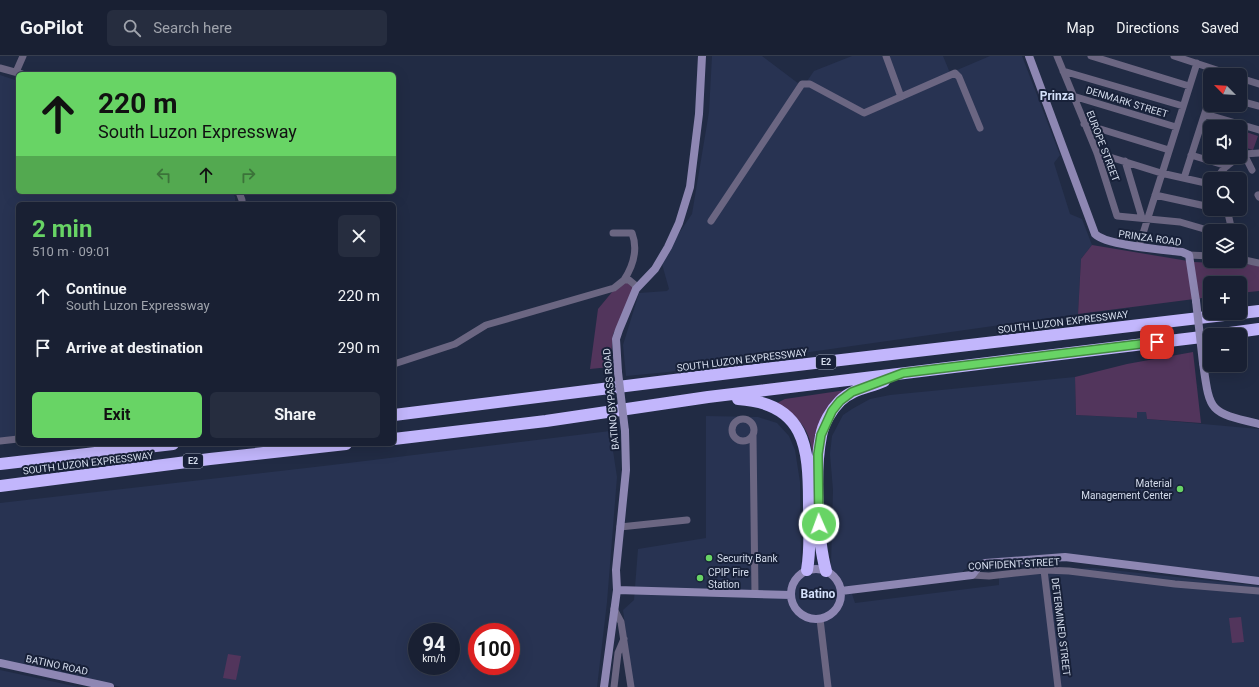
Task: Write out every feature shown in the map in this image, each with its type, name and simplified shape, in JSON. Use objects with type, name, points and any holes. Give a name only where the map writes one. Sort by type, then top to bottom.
[{"type":"highway","name":"SOUTH LUZON EXPRESSWAY","points":[[396,415],[722,374],[1259,311]]},
{"type":"highway","points":[[1247,331],[1259,329]]},
{"type":"highway","name":"E2","points":[[396,439],[546,421],[708,397],[1203,337]]},
{"type":"highway","points":[[826,571],[820,551],[818,498],[818,454],[824,426],[832,411],[840,401],[852,392],[903,373]]},
{"type":"highway","points":[[708,397],[752,400],[765,403],[788,416],[798,429],[805,444],[809,474],[811,550],[807,570]]},
{"type":"highway","name":"SOUTH LUZON EXPRESSWAY","points":[[0,464],[156,446]]},
{"type":"highway","name":"SOUTH LUZON EXPRESSWAY","points":[[0,486],[210,459],[328,446]]},
{"type":"main road","name":"BATINO BYPASS ROAD","points":[[604,687],[617,590],[616,570],[626,470],[616,339],[636,290],[655,269],[668,247],[679,223],[690,187],[699,114],[702,56]]},
{"type":"main road","name":"PRINZA ROAD","points":[[1028,56],[1076,181],[1092,229],[1098,237],[1103,240],[1189,255],[1209,398],[1217,411],[1226,416],[1259,424]]},
{"type":"main road","points":[[972,575],[979,566],[985,563],[1057,557],[1259,581]]},
{"type":"main road","points":[[813,569],[826,571],[836,579],[841,591],[838,606],[834,612],[820,619],[810,619],[800,614],[793,605],[791,595],[795,580],[807,570],[813,569]]},
{"type":"main road","name":"CONFIDENT STREET","points":[[841,591],[972,575]]},
{"type":"main road","points":[[617,590],[791,595]]},
{"type":"main road","name":"BATINO ROAD","points":[[0,663],[89,685],[110,687]]},
{"type":"street","points":[[19,72],[23,56]]},
{"type":"street","points":[[886,56],[901,97]]},
{"type":"street","name":"EUROPE STREET","points":[[1057,56],[1084,124],[1097,152],[1117,216],[1144,218]]},
{"type":"street","points":[[1091,56],[1189,86]]},
{"type":"street","points":[[1174,56],[1208,68]]},
{"type":"street","points":[[1138,246],[1144,218],[1155,195],[1197,63]]},
{"type":"street","points":[[0,68],[16,72]]},
{"type":"street","points":[[1063,71],[1183,106]]},
{"type":"street","points":[[711,221],[802,84],[810,84],[864,112],[955,74],[959,77],[980,128]]},
{"type":"street","points":[[1247,80],[1259,84]]},
{"type":"street","name":"DENMARK STREET","points":[[1073,96],[1176,127]]},
{"type":"street","points":[[1247,103],[1259,106]]},
{"type":"street","points":[[1184,178],[1204,114],[1217,120]]},
{"type":"street","points":[[1084,124],[1169,150]]},
{"type":"street","points":[[1247,128],[1259,130]]},
{"type":"street","points":[[1097,152],[1162,173],[1203,182]]},
{"type":"street","points":[[1247,155],[1259,153]]},
{"type":"street","points":[[1192,155],[1203,157]]},
{"type":"street","points":[[1125,161],[1144,218]]},
{"type":"street","points":[[1223,164],[1227,166]]},
{"type":"street","points":[[1222,172],[1230,164]]},
{"type":"street","points":[[1247,164],[1252,170]]},
{"type":"street","points":[[1155,195],[1203,205]]},
{"type":"street","points":[[1144,218],[1180,222],[1203,228]]},
{"type":"street","points":[[396,363],[455,344],[486,326],[614,288],[624,280],[630,272],[636,244],[632,233],[613,233]]},
{"type":"street","points":[[1189,255],[1203,256]]},
{"type":"street","points":[[1247,260],[1259,263]]},
{"type":"street","points":[[624,280],[629,280],[635,285],[636,290]]},
{"type":"street","points":[[753,435],[755,594]]},
{"type":"street","points":[[0,441],[16,439]]},
{"type":"street","points":[[620,527],[687,520]]},
{"type":"street","name":"CONFIDENT STREET","points":[[972,575],[989,576],[1044,570],[1069,571],[1176,584],[1259,591]]},
{"type":"street","name":"DETERMINED STREET","points":[[1044,570],[1058,687]]},
{"type":"street","points":[[614,610],[621,622],[631,687]]},
{"type":"street","points":[[820,619],[828,687]]},
{"type":"street","points":[[614,687],[618,653],[624,639]]},
{"type":"shaded area","points":[[712,56],[762,56],[803,87],[814,71],[852,56],[943,56],[950,73],[990,56],[1022,56],[1060,155],[1054,163],[1070,214],[1082,219],[1092,245],[1081,259],[1078,314],[668,372],[626,376],[623,345],[639,293],[667,291],[669,289],[662,264],[673,242],[692,214],[709,112]]},
{"type":"shaded area","points":[[0,75],[16,80],[16,194],[233,194],[235,202],[16,202],[16,436],[0,439]]},
{"type":"shaded area","points":[[1247,132],[1258,136],[1253,150],[1247,148]]},
{"type":"shaded area","points":[[1092,245],[1203,262],[1203,268],[1247,268],[1247,264],[1259,265],[1259,291],[1247,292],[1247,276],[1203,276],[1203,298],[1078,314],[1081,259]]},
{"type":"shaded area","points":[[627,274],[639,287],[613,334],[610,367],[590,369],[598,309]]},
{"type":"shaded area","points":[[1193,352],[1201,423],[1147,419],[1146,412],[1137,412],[1137,418],[1076,415],[1075,377],[1127,364]]},
{"type":"shaded area","points":[[1075,377],[1076,415],[1136,418],[1137,412],[1146,412],[1147,419],[1259,429],[1259,579],[1091,560],[965,569],[958,577],[850,588],[855,603],[999,585],[999,572],[1093,568],[1259,586],[1259,687],[633,687],[623,610],[634,600],[638,549],[706,538],[706,416],[758,417],[777,423],[789,436],[795,450],[800,482],[801,562],[831,565],[833,490],[830,454],[832,436],[843,415],[870,399],[890,395]]},
{"type":"shaded area","points":[[846,390],[812,452],[811,443],[801,423],[790,412],[777,403],[785,399]]},
{"type":"shaded area","points":[[610,431],[617,477],[607,602],[597,687],[121,687],[0,661],[0,503]]},
{"type":"shaded area","points":[[1241,617],[1244,642],[1232,643],[1229,618]]},
{"type":"shaded area","points":[[228,654],[241,656],[236,680],[223,678]]},
{"type":"shaded area","points":[[0,670],[78,687],[0,687]]},
{"type":"place","name":"Material Management Center","points":[[1180,489]]},
{"type":"place","name":"Security Bank","points":[[709,558]]},
{"type":"place","name":"CPIP Fire Station","points":[[700,578]]},
{"type":"district","name":"Prinza","points":[[1057,96]]},
{"type":"district","name":"Batino","points":[[818,594]]},
{"type":"route","points":[[819,524],[818,454],[821,435],[832,411],[840,401],[852,392],[878,384],[903,373],[1157,342]]}]
